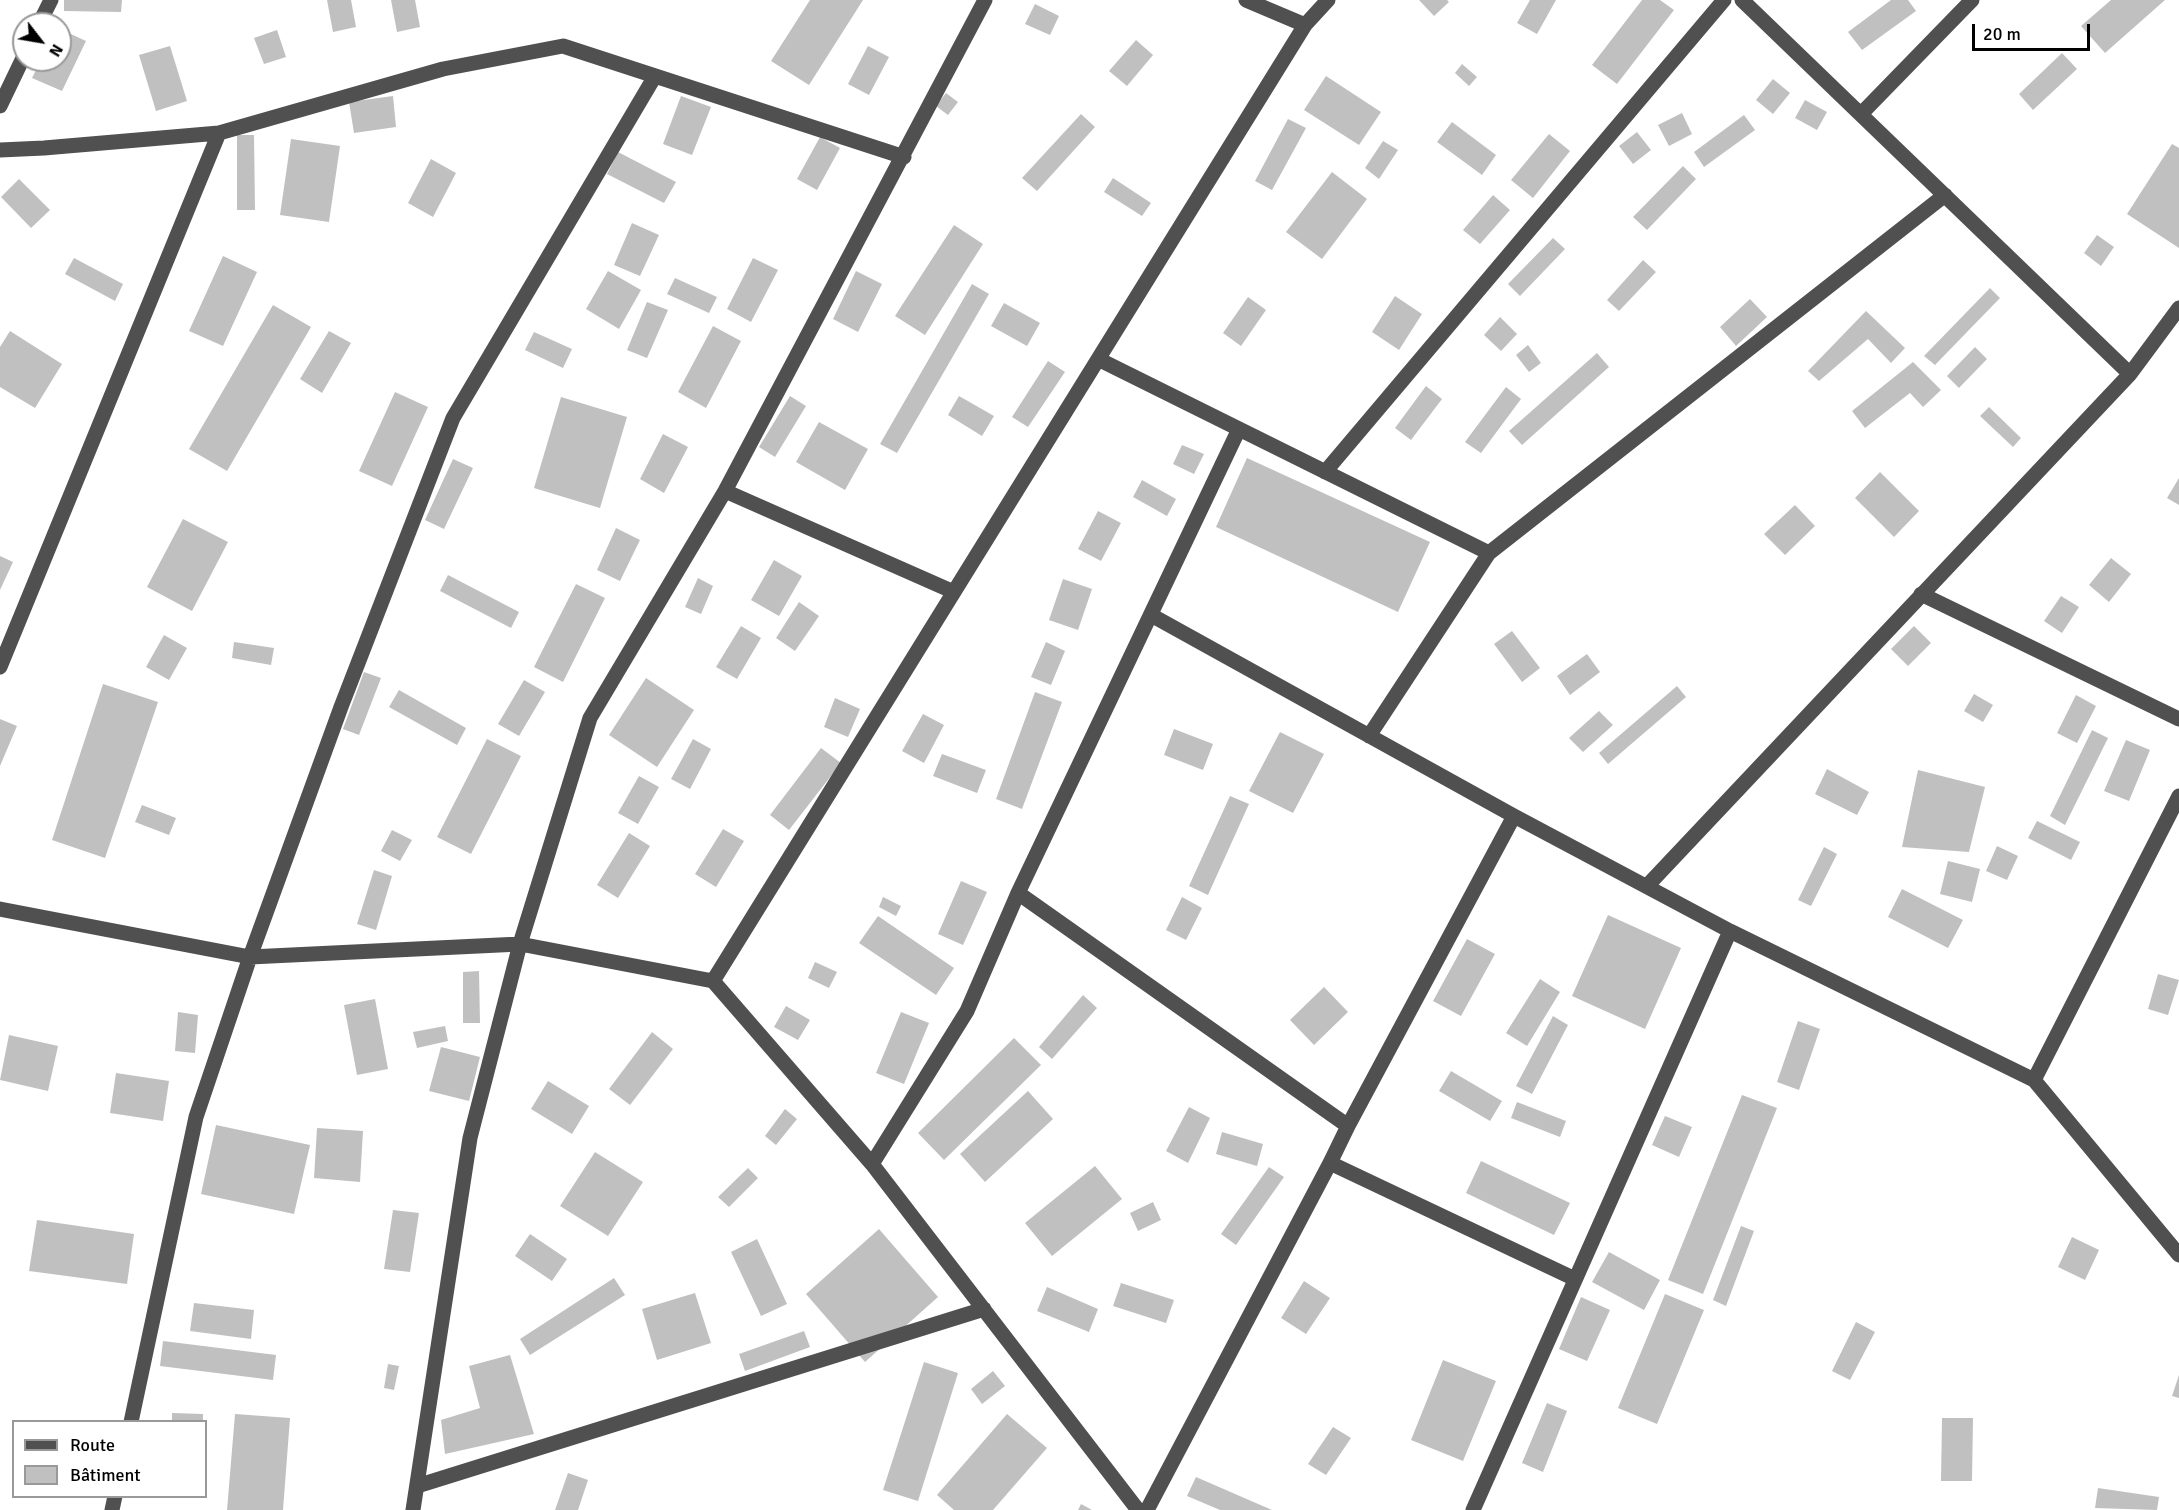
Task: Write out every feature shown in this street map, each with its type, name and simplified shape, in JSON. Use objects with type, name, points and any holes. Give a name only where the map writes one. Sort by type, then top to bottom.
[{"type":"street","points":[[413,1510],[470,1138],[520,944],[590,718],[725,491],[904,157],[985,0]]},
{"type":"street","points":[[1246,0],[1305,25]]},
{"type":"street","points":[[713,981],[1305,25],[1328,0]]},
{"type":"street","points":[[1325,472],[1724,0]]},
{"type":"street","points":[[1742,0],[2130,374]]},
{"type":"street","points":[[1861,114],[1972,0]]},
{"type":"street","points":[[0,150],[219,133],[442,69],[563,46],[904,157]]},
{"type":"street","points":[[0,106],[16,72]]},
{"type":"street","points":[[131,1420],[196,1117],[250,957],[340,707],[453,418],[655,76]]},
{"type":"street","points":[[0,667],[219,133]]},
{"type":"street","points":[[1369,736],[1489,553],[1945,195]]},
{"type":"street","points":[[1647,886],[2130,374],[2179,308]]},
{"type":"street","points":[[1098,359],[1489,553]]},
{"type":"street","points":[[872,1164],[967,1011],[1018,893],[1239,429]]},
{"type":"street","points":[[725,491],[954,592]]},
{"type":"street","points":[[1922,594],[2179,719]]},
{"type":"street","points":[[1151,615],[1514,816],[1730,931],[2034,1080],[2179,1255]]},
{"type":"street","points":[[2034,1080],[2179,795]]},
{"type":"street","points":[[1147,1510],[1348,1126],[1514,816]]},
{"type":"street","points":[[1018,893],[1348,1126]]},
{"type":"street","points":[[0,909],[250,957],[520,944],[713,981],[872,1164],[1138,1510]]},
{"type":"street","points":[[1473,1510],[1730,931]]},
{"type":"street","points":[[1330,1163],[1575,1279]]},
{"type":"street","points":[[417,1486],[984,1309]]},
{"type":"building","points":[[64,0],[122,0],[121,12],[64,11]]},
{"type":"building","points":[[327,0],[351,0],[356,27],[333,32]]},
{"type":"building","points":[[391,0],[415,0],[420,27],[397,32]]},
{"type":"building","points":[[810,0],[863,0],[809,85],[771,61]]},
{"type":"building","points":[[1419,0],[1447,0],[1449,2],[1434,16]]},
{"type":"building","points":[[1530,0],[1556,0],[1537,34],[1517,23]]},
{"type":"building","points":[[1642,0],[1660,0],[1674,10],[1617,84],[1592,65]]},
{"type":"building","points":[[1891,0],[1908,0],[1916,11],[1862,50],[1848,32]]},
{"type":"building","points":[[2111,0],[2165,0],[2105,53],[2081,26]]},
{"type":"building","points":[[1035,4],[1059,16],[1050,35],[1025,24]]},
{"type":"building","points":[[277,30],[286,57],[264,64],[254,38]]},
{"type":"building","points":[[72,35],[86,41],[72,70]]},
{"type":"building","points":[[1136,40],[1153,55],[1127,86],[1109,71]]},
{"type":"building","points":[[170,46],[187,101],[156,111],[139,55]]},
{"type":"building","points":[[868,46],[889,57],[869,95],[848,84]]},
{"type":"building","points":[[2062,53],[2077,69],[2033,110],[2019,94]]},
{"type":"building","points":[[1462,64],[1477,77],[1469,86],[1455,73]]},
{"type":"building","points":[[35,72],[71,72],[62,91],[32,78]]},
{"type":"building","points":[[1326,76],[1381,112],[1359,145],[1304,110]]},
{"type":"building","points":[[1773,79],[1790,93],[1773,114],[1756,100]]},
{"type":"building","points":[[946,93],[958,102],[948,115],[936,106]]},
{"type":"building","points":[[393,96],[396,127],[354,133],[349,102]]},
{"type":"building","points":[[681,96],[711,107],[692,155],[663,144]]},
{"type":"building","points":[[1805,100],[1827,112],[1817,130],[1795,118]]},
{"type":"building","points":[[1682,113],[1692,134],[1669,146],[1658,125]]},
{"type":"building","points":[[1081,114],[1095,127],[1037,191],[1022,178]]},
{"type":"building","points":[[1744,115],[1755,130],[1704,167],[1694,152]]},
{"type":"building","points":[[1288,119],[1306,128],[1272,190],[1255,181]]},
{"type":"building","points":[[1452,122],[1496,155],[1482,175],[1437,142]]},
{"type":"building","points":[[1637,132],[1651,150],[1633,164],[1619,146]]},
{"type":"building","points":[[1549,134],[1570,151],[1533,198],[1511,180]]},
{"type":"building","points":[[237,135],[254,135],[255,210],[237,210]]},
{"type":"building","points":[[820,137],[840,148],[817,190],[797,179]]},
{"type":"building","points":[[291,139],[340,146],[329,222],[280,215]]},
{"type":"building","points":[[1383,141],[1398,150],[1379,179],[1365,168]]},
{"type":"building","points":[[2172,144],[2179,148],[2179,248],[2127,214]]},
{"type":"building","points":[[618,152],[676,182],[664,203],[607,174]]},
{"type":"building","points":[[431,159],[456,173],[433,217],[408,203]]},
{"type":"building","points":[[1683,166],[1696,179],[1647,230],[1633,217]]},
{"type":"building","points":[[1332,172],[1367,199],[1322,259],[1286,232]]},
{"type":"building","points":[[1113,178],[1151,203],[1142,216],[1104,192]]},
{"type":"building","points":[[19,179],[50,210],[31,228],[1,197]]},
{"type":"building","points":[[1493,195],[1510,210],[1480,244],[1463,230]]},
{"type":"building","points":[[632,223],[659,235],[640,276],[614,265]]},
{"type":"building","points":[[954,225],[983,244],[925,335],[895,316]]},
{"type":"building","points":[[2097,235],[2114,247],[2101,266],[2084,253]]},
{"type":"building","points":[[1553,238],[1565,249],[1520,296],[1508,284]]},
{"type":"building","points":[[223,256],[257,272],[223,346],[189,331]]},
{"type":"building","points":[[74,258],[123,284],[115,301],[65,274]]},
{"type":"building","points":[[753,258],[778,270],[751,322],[727,309]]},
{"type":"building","points":[[1643,260],[1656,272],[1619,311],[1607,300]]},
{"type":"building","points":[[608,271],[641,290],[619,329],[586,309]]},
{"type":"building","points":[[856,271],[882,284],[858,332],[833,319]]},
{"type":"building","points":[[675,278],[717,297],[709,313],[667,294]]},
{"type":"building","points":[[972,284],[989,294],[897,453],[880,444]]},
{"type":"building","points":[[1990,288],[2000,298],[1935,365],[1924,356]]},
{"type":"building","points":[[1395,296],[1422,314],[1399,350],[1372,332]]},
{"type":"building","points":[[1248,297],[1266,310],[1241,346],[1223,333]]},
{"type":"building","points":[[1750,299],[1767,317],[1736,346],[1720,327]]},
{"type":"building","points":[[647,302],[668,310],[647,358],[627,350]]},
{"type":"building","points":[[1004,303],[1040,323],[1027,346],[991,326]]},
{"type":"building","points":[[273,305],[311,327],[227,471],[189,449]]},
{"type":"building","points":[[1866,311],[1905,348],[1891,363],[1868,339],[1819,381],[1808,371]]},
{"type":"building","points":[[1500,317],[1517,334],[1501,351],[1484,335]]},
{"type":"building","points":[[713,326],[741,341],[706,408],[678,392]]},
{"type":"building","points":[[10,331],[62,364],[35,408],[0,387],[0,347]]},
{"type":"building","points":[[329,331],[351,343],[322,393],[300,379]]},
{"type":"building","points":[[534,332],[572,349],[563,368],[525,350]]},
{"type":"building","points":[[1528,345],[1541,363],[1529,372],[1516,355]]},
{"type":"building","points":[[1975,347],[1987,359],[1959,388],[1947,376]]},
{"type":"building","points":[[1597,353],[1609,367],[1522,445],[1509,431]]},
{"type":"building","points":[[1048,361],[1065,372],[1028,427],[1012,417]]},
{"type":"building","points":[[1913,362],[1941,390],[1923,407],[1910,393],[1865,428],[1852,411]]},
{"type":"building","points":[[1426,386],[1442,399],[1411,440],[1395,428]]},
{"type":"building","points":[[1506,387],[1521,399],[1481,453],[1465,442]]},
{"type":"building","points":[[395,392],[428,407],[392,486],[359,471]]},
{"type":"building","points":[[790,396],[806,406],[775,457],[759,447]]},
{"type":"building","points":[[959,396],[994,416],[982,436],[948,415]]},
{"type":"building","points":[[561,397],[627,417],[600,508],[534,488]]},
{"type":"building","points":[[1989,407],[2021,438],[2013,447],[1980,416]]},
{"type":"building","points":[[819,422],[868,449],[845,490],[796,462]]},
{"type":"building","points":[[663,434],[688,447],[664,493],[640,479]]},
{"type":"building","points":[[1182,445],[1204,454],[1194,474],[1173,464]]},
{"type":"building","points":[[1247,458],[1430,542],[1398,612],[1216,527]]},
{"type":"building","points":[[453,459],[473,468],[444,529],[425,520]]},
{"type":"building","points":[[1880,472],[1919,511],[1894,537],[1855,498]]},
{"type":"building","points":[[2179,478],[2179,505],[2167,498]]},
{"type":"building","points":[[1142,480],[1176,499],[1167,516],[1133,497]]},
{"type":"building","points":[[1795,505],[1815,526],[1785,555],[1764,534]]},
{"type":"building","points":[[1098,511],[1121,523],[1101,561],[1078,549]]},
{"type":"building","points":[[183,519],[228,542],[192,611],[147,587]]},
{"type":"building","points":[[616,528],[640,540],[620,581],[597,570]]},
{"type":"building","points":[[0,556],[13,562],[0,590]]},
{"type":"building","points":[[2111,558],[2131,574],[2109,602],[2089,585]]},
{"type":"building","points":[[774,560],[802,576],[779,616],[751,600]]},
{"type":"building","points":[[448,575],[519,612],[511,628],[440,591]]},
{"type":"building","points":[[698,578],[713,586],[701,614],[685,607]]},
{"type":"building","points":[[1063,579],[1092,589],[1078,630],[1049,620]]},
{"type":"building","points":[[576,584],[605,598],[563,682],[534,667]]},
{"type":"building","points":[[2061,596],[2079,607],[2062,633],[2044,621]]},
{"type":"building","points":[[799,602],[819,616],[795,651],[776,638]]},
{"type":"building","points":[[741,626],[761,638],[737,679],[716,667]]},
{"type":"building","points":[[1914,626],[1931,643],[1908,666],[1891,649]]},
{"type":"building","points":[[1512,631],[1540,668],[1522,682],[1494,644]]},
{"type":"building","points":[[164,635],[187,648],[169,680],[146,667]]},
{"type":"building","points":[[234,642],[274,648],[271,665],[232,658]]},
{"type":"building","points":[[1046,642],[1065,651],[1051,685],[1031,677]]},
{"type":"building","points":[[1587,654],[1600,672],[1570,695],[1557,676]]},
{"type":"building","points":[[364,672],[381,678],[359,735],[343,729]]},
{"type":"building","points":[[646,678],[694,710],[657,767],[609,735]]},
{"type":"building","points":[[524,680],[545,692],[519,736],[498,724]]},
{"type":"building","points":[[103,684],[158,702],[105,858],[52,840]]},
{"type":"building","points":[[1677,686],[1686,697],[1608,764],[1599,753]]},
{"type":"building","points":[[399,690],[466,728],[457,745],[389,707]]},
{"type":"building","points":[[1035,692],[1062,702],[1022,809],[996,799]]},
{"type":"building","points":[[1974,694],[1993,705],[1983,722],[1964,711]]},
{"type":"building","points":[[2076,695],[2096,706],[2077,743],[2057,733]]},
{"type":"building","points":[[835,698],[860,709],[848,737],[824,727]]},
{"type":"building","points":[[1599,711],[1613,725],[1583,752],[1569,738]]},
{"type":"building","points":[[923,714],[944,725],[924,763],[902,751]]},
{"type":"building","points":[[0,719],[17,726],[0,766]]},
{"type":"building","points":[[1174,729],[1213,744],[1203,770],[1164,755]]},
{"type":"building","points":[[2092,730],[2108,738],[2065,825],[2050,816]]},
{"type":"building","points":[[1280,732],[1324,754],[1293,813],[1249,791]]},
{"type":"building","points":[[487,739],[521,756],[471,854],[437,837]]},
{"type":"building","points":[[693,739],[711,749],[690,789],[671,779]]},
{"type":"building","points":[[2126,740],[2150,750],[2129,801],[2104,791]]},
{"type":"building","points":[[821,748],[841,763],[789,830],[770,815]]},
{"type":"building","points":[[942,754],[986,770],[977,793],[933,776]]},
{"type":"building","points":[[1827,769],[1869,792],[1857,815],[1815,794]]},
{"type":"building","points":[[1918,770],[1985,787],[1969,852],[1902,847]]},
{"type":"building","points":[[639,776],[659,787],[638,824],[618,813]]},
{"type":"building","points":[[1230,796],[1249,804],[1208,895],[1189,886]]},
{"type":"building","points":[[142,805],[176,818],[169,835],[135,822]]},
{"type":"building","points":[[2037,821],[2080,842],[2071,860],[2028,838]]},
{"type":"building","points":[[723,829],[744,841],[716,887],[695,874]]},
{"type":"building","points":[[392,830],[412,840],[400,861],[381,851]]},
{"type":"building","points":[[629,833],[650,846],[618,898],[597,885]]},
{"type":"building","points":[[1997,846],[2018,856],[2007,880],[1986,871]]},
{"type":"building","points":[[1824,847],[1837,854],[1811,906],[1798,900]]},
{"type":"building","points":[[1948,861],[1980,869],[1972,902],[1940,894]]},
{"type":"building","points":[[374,870],[392,876],[376,930],[357,924]]},
{"type":"building","points":[[961,881],[987,892],[963,945],[938,934]]},
{"type":"building","points":[[1902,889],[1963,920],[1948,948],[1888,917]]},
{"type":"building","points":[[883,897],[901,906],[896,916],[879,907]]},
{"type":"building","points":[[1182,897],[1202,908],[1186,940],[1166,930]]},
{"type":"building","points":[[1608,915],[1681,948],[1645,1029],[1572,996]]},
{"type":"building","points":[[878,916],[954,968],[936,995],[859,943]]},
{"type":"building","points":[[1467,939],[1495,954],[1461,1016],[1433,1001]]},
{"type":"building","points":[[815,962],[837,972],[829,988],[808,978]]},
{"type":"building","points":[[479,971],[480,1023],[463,1023],[463,972]]},
{"type":"building","points":[[2158,974],[2179,980],[2168,1015],[2148,1009]]},
{"type":"building","points":[[1540,979],[1560,992],[1527,1046],[1506,1033]]},
{"type":"building","points":[[1324,987],[1348,1012],[1314,1045],[1290,1020]]},
{"type":"building","points":[[1083,995],[1097,1008],[1052,1059],[1039,1047]]},
{"type":"building","points":[[375,999],[388,1069],[357,1075],[344,1005]]},
{"type":"building","points":[[786,1006],[810,1020],[798,1040],[774,1027]]},
{"type":"building","points":[[178,1012],[198,1015],[195,1053],[175,1051]]},
{"type":"building","points":[[901,1012],[929,1023],[904,1084],[876,1073]]},
{"type":"building","points":[[1553,1016],[1568,1025],[1532,1094],[1516,1086]]},
{"type":"building","points":[[1798,1021],[1820,1029],[1799,1090],[1777,1082]]},
{"type":"building","points":[[445,1026],[448,1041],[417,1048],[413,1032]]},
{"type":"building","points":[[652,1032],[673,1049],[630,1105],[609,1089]]},
{"type":"building","points":[[9,1035],[58,1046],[48,1091],[0,1080]]},
{"type":"building","points":[[1014,1038],[1041,1065],[944,1160],[918,1133]]},
{"type":"building","points":[[441,1047],[480,1057],[469,1101],[429,1091]]},
{"type":"building","points":[[1451,1071],[1502,1101],[1490,1121],[1439,1091]]},
{"type":"building","points":[[116,1073],[169,1081],[163,1121],[110,1113]]},
{"type":"building","points":[[548,1081],[589,1106],[572,1134],[531,1109]]},
{"type":"building","points":[[1028,1091],[1053,1119],[985,1182],[960,1154]]},
{"type":"building","points":[[1742,1095],[1777,1108],[1703,1294],[1668,1280]]},
{"type":"building","points":[[1517,1102],[1566,1121],[1560,1137],[1511,1118]]},
{"type":"building","points":[[1189,1107],[1210,1118],[1188,1163],[1166,1151]]},
{"type":"building","points":[[785,1109],[797,1119],[776,1145],[765,1136]]},
{"type":"building","points":[[1665,1116],[1692,1127],[1679,1157],[1652,1145]]},
{"type":"building","points":[[216,1125],[310,1145],[294,1214],[201,1194]]},
{"type":"building","points":[[317,1128],[363,1131],[360,1182],[314,1178]]},
{"type":"building","points":[[1222,1132],[1263,1144],[1257,1166],[1216,1154]]},
{"type":"building","points":[[595,1152],[643,1182],[608,1236],[560,1206]]},
{"type":"building","points":[[1481,1161],[1570,1203],[1554,1235],[1466,1193]]},
{"type":"building","points":[[1095,1166],[1122,1199],[1052,1256],[1025,1223]]},
{"type":"building","points":[[1269,1167],[1284,1177],[1236,1245],[1221,1234]]},
{"type":"building","points":[[748,1168],[758,1178],[729,1207],[718,1197]]},
{"type":"building","points":[[1153,1202],[1161,1220],[1138,1231],[1130,1213]]},
{"type":"building","points":[[393,1210],[419,1213],[410,1272],[384,1269]]},
{"type":"building","points":[[37,1220],[134,1234],[127,1284],[29,1271]]},
{"type":"building","points":[[1741,1226],[1754,1231],[1726,1306],[1713,1300]]},
{"type":"building","points":[[879,1229],[938,1297],[865,1362],[806,1294]]},
{"type":"building","points":[[530,1234],[567,1259],[552,1281],[515,1256]]},
{"type":"building","points":[[2072,1237],[2099,1250],[2085,1280],[2058,1267]]},
{"type":"building","points":[[757,1239],[787,1304],[761,1316],[731,1252]]},
{"type":"building","points":[[1609,1252],[1660,1280],[1644,1310],[1592,1282]]},
{"type":"building","points":[[614,1278],[625,1295],[530,1355],[520,1339]]},
{"type":"building","points":[[1304,1281],[1330,1298],[1306,1334],[1281,1318]]},
{"type":"building","points":[[1121,1283],[1174,1300],[1166,1323],[1113,1306]]},
{"type":"building","points":[[1047,1287],[1098,1309],[1089,1332],[1037,1311]]},
{"type":"building","points":[[695,1293],[711,1343],[657,1360],[642,1309]]},
{"type":"building","points":[[1665,1294],[1704,1310],[1657,1424],[1618,1408]]},
{"type":"building","points":[[1581,1297],[1610,1310],[1587,1361],[1559,1349]]},
{"type":"building","points":[[194,1303],[254,1310],[251,1339],[190,1331]]},
{"type":"building","points":[[1856,1322],[1875,1332],[1850,1380],[1832,1371]]},
{"type":"building","points":[[804,1331],[810,1347],[745,1371],[739,1354]]},
{"type":"building","points":[[163,1341],[276,1355],[273,1380],[160,1366]]},
{"type":"building","points":[[510,1355],[534,1434],[445,1454],[441,1420],[480,1408],[469,1366]]},
{"type":"building","points":[[1443,1360],[1496,1381],[1463,1461],[1411,1440]]},
{"type":"building","points":[[924,1362],[958,1373],[918,1501],[883,1490]]},
{"type":"building","points":[[388,1364],[399,1366],[394,1390],[384,1388]]},
{"type":"building","points":[[993,1371],[1005,1386],[982,1404],[971,1389]]},
{"type":"building","points":[[2179,1375],[2179,1398],[2172,1396]]},
{"type":"building","points":[[1547,1403],[1567,1411],[1543,1472],[1522,1463]]},
{"type":"building","points":[[172,1413],[203,1414],[203,1420],[172,1420]]},
{"type":"building","points":[[235,1414],[290,1418],[283,1510],[227,1510]]},
{"type":"building","points":[[1007,1414],[1047,1448],[993,1510],[954,1510],[937,1495]]},
{"type":"building","points":[[1942,1418],[1973,1418],[1972,1481],[1941,1481]]},
{"type":"building","points":[[1333,1427],[1351,1438],[1326,1475],[1308,1464]]},
{"type":"building","points":[[568,1473],[588,1480],[578,1510],[555,1510]]},
{"type":"building","points":[[1196,1477],[1272,1510],[1220,1510],[1187,1496]]},
{"type":"building","points":[[2098,1488],[2159,1497],[2157,1510],[2095,1508]]},
{"type":"building","points":[[1081,1504],[1092,1510],[1078,1510]]}]
